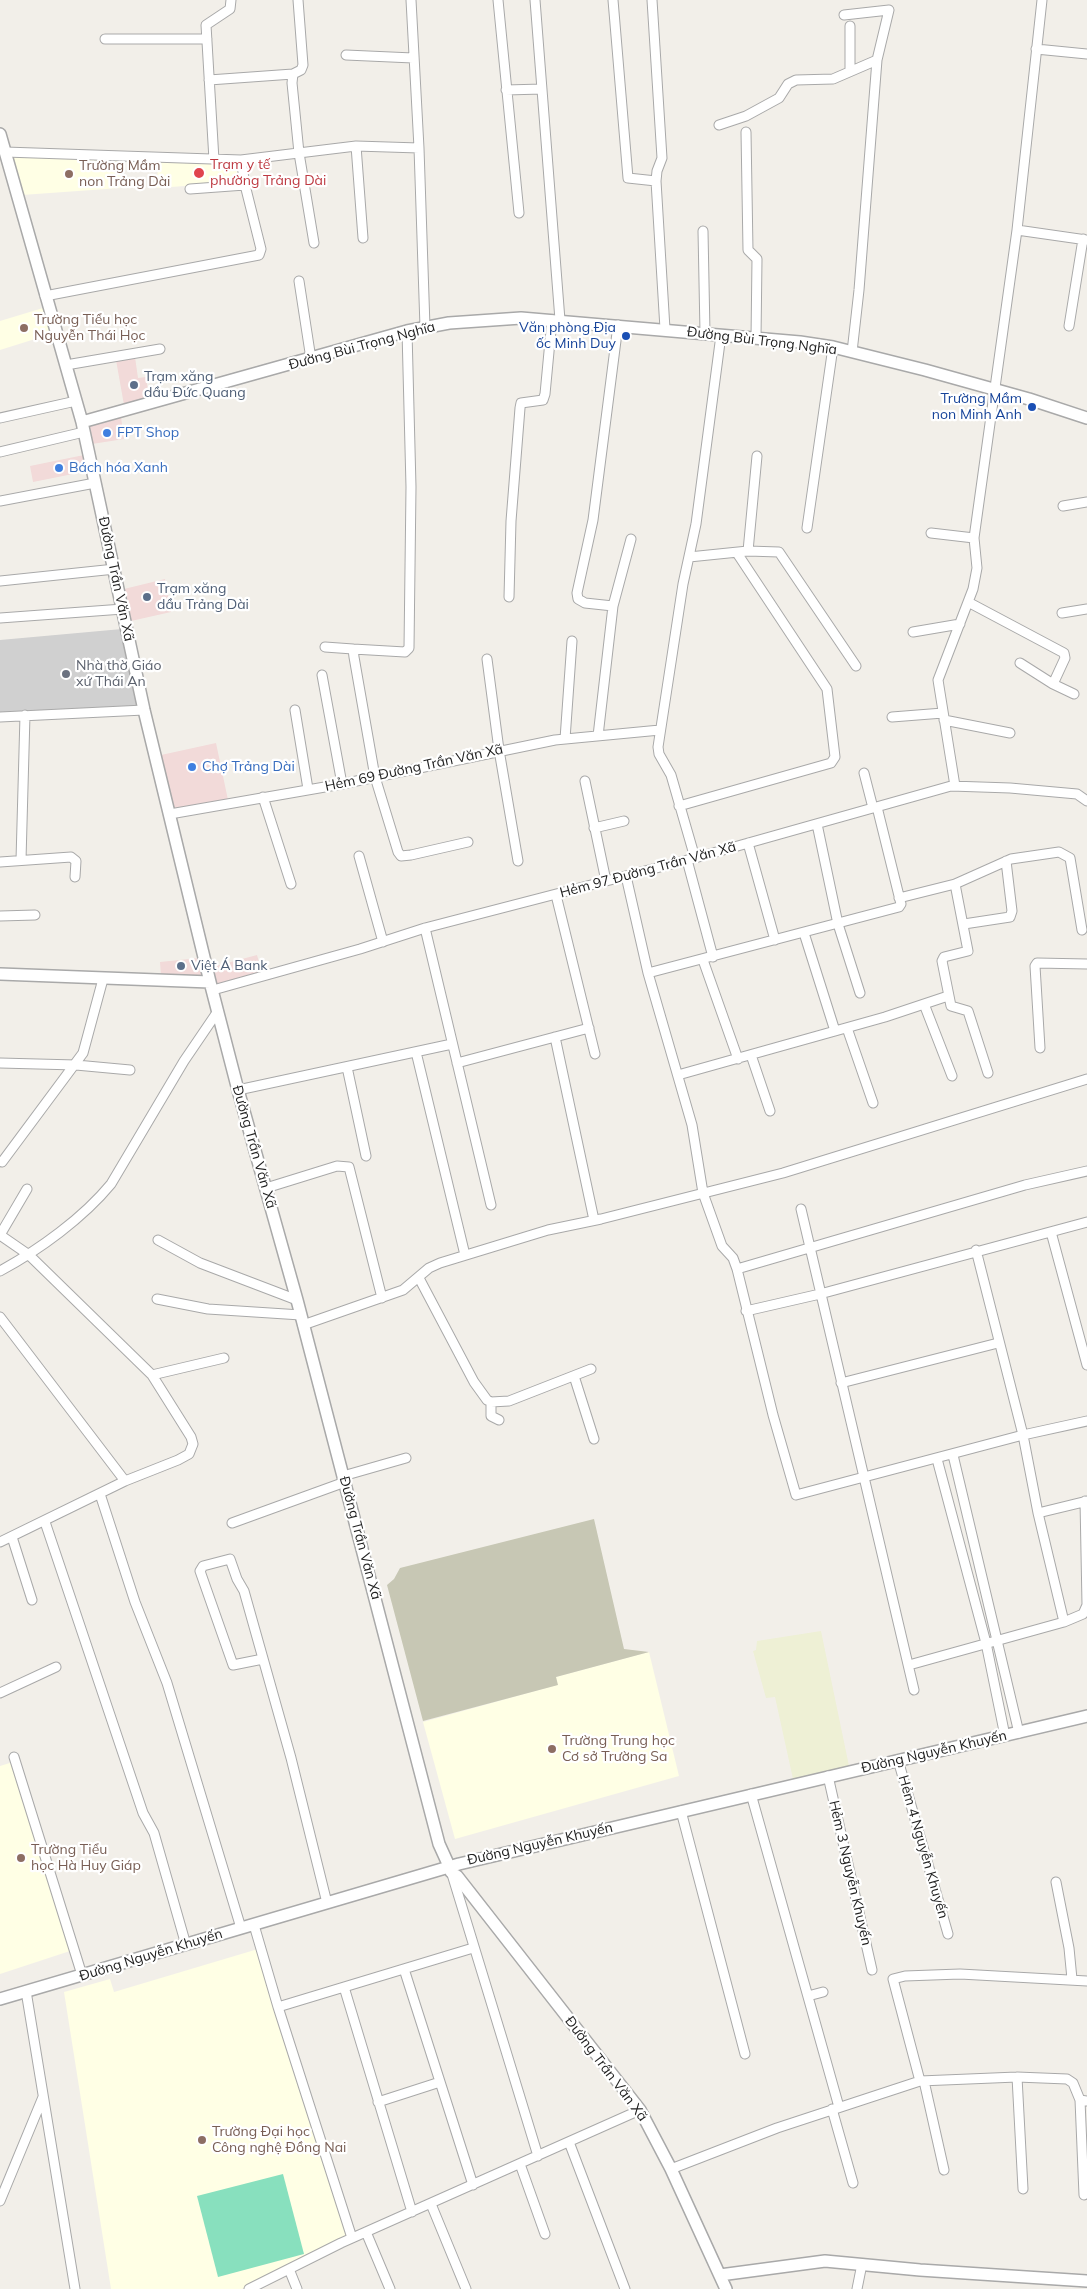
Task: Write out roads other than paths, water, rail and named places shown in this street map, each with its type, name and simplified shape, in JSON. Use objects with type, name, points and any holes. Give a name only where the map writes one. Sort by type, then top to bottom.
[{"type":"street","points":[[214,160],[206,25],[230,9],[232,0]]},
{"type":"street","points":[[210,80],[293,74],[301,70],[303,65],[298,0]]},
{"type":"street","points":[[411,0],[419,148],[425,327]]},
{"type":"street","points":[[498,0],[519,213]]},
{"type":"street","points":[[509,597],[511,521],[520,408],[521,403],[543,400],[556,320],[535,0]]},
{"type":"street","points":[[613,0],[628,178],[656,181]]},
{"type":"street","points":[[652,0],[662,158],[656,170],[656,181],[665,329]]},
{"type":"street","points":[[955,786],[938,680],[968,602],[977,568],[974,538],[1017,230],[1042,0]]},
{"type":"street","points":[[844,15],[889,10],[877,60],[859,290],[852,352]]},
{"type":"street","points":[[850,26],[850,70]]},
{"type":"street","points":[[105,39],[207,39]]},
{"type":"street","points":[[1036,49],[1087,54]]},
{"type":"street","points":[[346,54],[413,58]]},
{"type":"street","points":[[720,126],[746,116],[779,98],[788,84],[796,80],[833,79],[850,70],[877,60]]},
{"type":"street","points":[[293,74],[292,83],[299,154],[314,243]]},
{"type":"street","points":[[506,90],[542,89]]},
{"type":"street","points":[[746,132],[748,250],[757,259],[756,338]]},
{"type":"street","points":[[0,134],[5,152],[4,168],[45,296],[83,427],[0,452]]},
{"type":"street","points":[[5,152],[241,160],[356,146],[419,148]]},
{"type":"street","points":[[356,146],[363,238]]},
{"type":"street","points":[[45,296],[259,255],[261,249],[245,185],[241,160]]},
{"type":"street","points":[[190,189],[245,185]]},
{"type":"street","points":[[1017,230],[1085,240],[1069,326]]},
{"type":"street","points":[[703,231],[705,334]]},
{"type":"street","points":[[299,281],[311,359]]},
{"type":"street","name":"Đường Bùi Trọng Nghĩa","points":[[83,427],[407,331],[486,320],[556,320],[665,329],[833,347],[1029,399],[1087,418]]},
{"type":"street","points":[[613,606],[585,603],[578,599],[577,593],[593,520],[618,325]]},
{"type":"street","points":[[325,647],[405,652],[409,648],[411,487],[407,331]]},
{"type":"street","points":[[713,957],[679,806],[668,768],[659,754],[660,730],[696,524],[721,335]]},
{"type":"street","points":[[807,528],[833,347]]},
{"type":"street","points":[[66,365],[160,349]]},
{"type":"street","points":[[0,418],[76,401]]},
{"type":"street","name":"Đường Trần Văn Xã","points":[[83,427],[144,710],[211,986],[297,1300],[438,1840],[450,1869],[640,2110],[671,2169],[726,2289]]},
{"type":"street","points":[[748,551],[756,456]]},
{"type":"street","points":[[0,501],[96,482]]},
{"type":"street","points":[[1063,506],[1087,502]]},
{"type":"street","points":[[931,533],[974,538]]},
{"type":"street","points":[[598,736],[613,606],[631,539]]},
{"type":"street","points":[[689,557],[748,551],[773,551],[783,556],[856,666]]},
{"type":"street","points":[[679,806],[831,763],[835,756],[827,689],[737,553]]},
{"type":"street","points":[[0,581],[115,569]]},
{"type":"street","points":[[968,602],[1064,653],[1065,658],[1053,684]]},
{"type":"street","points":[[0,618],[123,609]]},
{"type":"street","points":[[1062,613],[1087,610]]},
{"type":"street","points":[[913,632],[960,624]]},
{"type":"street","points":[[565,739],[572,641]]},
{"type":"street","points":[[353,649],[375,777],[401,856],[468,842]]},
{"type":"street","points":[[487,660],[499,750],[518,861]]},
{"type":"street","points":[[1020,662],[1053,684],[1074,694]]},
{"type":"street","points":[[322,675],[342,784]]},
{"type":"street","points":[[0,717],[144,710]]},
{"type":"street","points":[[295,710],[308,790]]},
{"type":"street","points":[[21,860],[25,715]]},
{"type":"street","points":[[892,716],[943,716],[1010,733]]},
{"type":"street","name":"Hẻm 69 Đường Trần Văn Xã","points":[[170,814],[342,784],[499,750],[565,739],[660,730]]},
{"type":"street","points":[[648,973],[899,908],[899,898],[864,773]]},
{"type":"street","points":[[585,781],[606,881]]},
{"type":"street","name":"Hẻm 97 Đường Trần Văn Xã","points":[[211,986],[383,942],[425,928],[691,859],[955,786],[1010,788],[1077,794],[1087,801]]},
{"type":"street","points":[[263,797],[291,884]]},
{"type":"street","points":[[594,828],[624,821]]},
{"type":"street","points":[[817,824],[838,924],[860,993]]},
{"type":"street","points":[[748,842],[775,940]]},
{"type":"street","points":[[899,898],[955,884],[1006,861],[1059,852],[1066,854],[1071,862],[1082,930]]},
{"type":"street","points":[[359,856],[383,942]]},
{"type":"street","points":[[0,862],[74,858],[75,877]]},
{"type":"street","points":[[964,924],[1010,917],[1012,911],[1006,861]]},
{"type":"street","points":[[626,876],[648,973],[692,1125],[703,1193],[722,1246],[733,1258],[737,1269],[746,1311],[796,1495],[1087,1420]]},
{"type":"street","points":[[955,884],[968,951],[942,958],[948,996],[953,1008],[965,1008],[968,1011],[988,1073]]},
{"type":"street","points":[[556,895],[595,1054]]},
{"type":"street","points":[[0,916],[35,915]]},
{"type":"street","points":[[425,928],[491,1205]]},
{"type":"street","points":[[804,933],[835,1031]]},
{"type":"street","points":[[703,960],[738,1059]]},
{"type":"street","points":[[1040,1048],[1035,966],[1037,963],[1087,964]]},
{"type":"street","points":[[0,974],[211,986]]},
{"type":"street","points":[[2,1162],[76,1065],[88,1040],[103,979]]},
{"type":"street","points":[[678,1075],[848,1028],[948,996]]},
{"type":"street","points":[[924,1004],[952,1076]]},
{"type":"street","points":[[0,1271],[29,1255],[99,1199],[111,1184],[184,1061],[218,1011]]},
{"type":"street","points":[[457,1063],[589,1028]]},
{"type":"street","points":[[848,1028],[873,1103]]},
{"type":"street","points":[[555,1037],[594,1220]]},
{"type":"street","points":[[238,1090],[452,1044]]},
{"type":"street","points":[[416,1052],[465,1255]]},
{"type":"street","points":[[750,1055],[770,1111]]},
{"type":"street","points":[[0,1063],[76,1065],[130,1070]]},
{"type":"street","points":[[347,1067],[366,1156]]},
{"type":"street","points":[[157,1299],[208,1309],[302,1320],[382,1298],[403,1290],[429,1268],[465,1255],[548,1230],[703,1193],[847,1154],[915,1131],[1087,1079]]},
{"type":"street","points":[[266,1188],[337,1166],[349,1167],[382,1298]]},
{"type":"street","points":[[737,1269],[1024,1185],[1087,1171]]},
{"type":"street","points":[[0,1542],[45,1522],[125,1481],[178,1460],[189,1454],[193,1444],[182,1422],[152,1376],[29,1255],[0,1235],[27,1190]]},
{"type":"street","points":[[801,1209],[914,1690]]},
{"type":"street","points":[[746,1311],[820,1294],[976,1250],[1087,1222]]},
{"type":"street","points":[[1051,1232],[1087,1365]]},
{"type":"street","points":[[158,1240],[200,1263],[297,1300]]},
{"type":"street","points":[[976,1250],[998,1343],[1023,1435],[1038,1513],[1064,1622]]},
{"type":"street","points":[[419,1278],[474,1382],[483,1397],[491,1402],[510,1401],[591,1369]]},
{"type":"street","points":[[0,1317],[125,1481]]},
{"type":"street","points":[[841,1384],[998,1343]]},
{"type":"street","points":[[152,1376],[224,1358]]},
{"type":"street","points":[[574,1376],[594,1439]]},
{"type":"street","points":[[491,1402],[491,1418]]},
{"type":"street","points":[[953,1455],[1019,1733]]},
{"type":"street","points":[[232,1523],[344,1479],[406,1458]]},
{"type":"street","points":[[937,1459],[986,1643],[1005,1736]]},
{"type":"street","points":[[100,1494],[135,1602],[167,1683],[242,1928]]},
{"type":"street","points":[[908,1666],[1064,1622],[1083,1614],[1087,1605],[1086,1501],[1038,1513]]},
{"type":"street","points":[[45,1522],[146,1820],[154,1832],[186,1945]]},
{"type":"street","points":[[12,1537],[32,1600]]},
{"type":"street","points":[[263,1659],[232,1665],[200,1571],[203,1566],[226,1559],[232,1562],[237,1579],[244,1591],[263,1659],[327,1903]]},
{"type":"street","points":[[0,1693],[56,1667]]},
{"type":"street","name":"Đường Nguyễn Khuyến","points":[[0,1999],[450,1869],[681,1811],[1087,1716]]},
{"type":"street","points":[[14,1757],[82,1976]]},
{"type":"street","name":"Hẻm 4 Nguyễn Khuyến","points":[[898,1760],[948,1934]]},
{"type":"street","name":"Hẻm 3 Nguyễn Khuyến","points":[[828,1776],[872,1970]]},
{"type":"street","points":[[752,1794],[808,1996],[853,2182]]},
{"type":"street","points":[[681,1811],[745,2054]]},
{"type":"street","points":[[450,1869],[538,2156]]},
{"type":"street","points":[[1056,1882],[1069,1948],[1072,1980]]},
{"type":"street","points":[[254,1925],[278,2007],[352,2238]]},
{"type":"street","points":[[278,2007],[473,1948]]},
{"type":"street","points":[[404,1969],[473,2185]]},
{"type":"street","points":[[944,2170],[922,2081],[893,1979],[905,1976],[967,1974],[1087,1981]]},
{"type":"street","points":[[344,1987],[412,2212]]},
{"type":"street","points":[[26,1991],[75,2289]]},
{"type":"street","points":[[808,1996],[823,1992]]},
{"type":"street","points":[[1017,2077],[1023,2189]]},
{"type":"street","points":[[671,2169],[777,2128],[922,2081],[1017,2077],[1067,2079],[1073,2083],[1084,2101],[1084,2195]]},
{"type":"street","points":[[378,2102],[440,2082]]},
{"type":"street","points":[[0,2201],[43,2097]]},
{"type":"street","points":[[249,2289],[352,2238],[640,2110]]},
{"type":"street","points":[[569,2142],[625,2289]]},
{"type":"street","points":[[520,2164],[544,2234]]},
{"type":"street","points":[[431,2204],[466,2289]]},
{"type":"street","points":[[366,2232],[390,2289]]},
{"type":"street","points":[[720,2275],[825,2261],[920,2270],[1087,2281]]},
{"type":"street","points":[[857,2289],[862,2264]]},
{"type":"street","points":[[289,2269],[297,2289]]},
{"type":"place","name":"Trạm y tế phường Trảng Dài","points":[[199,173]]},
{"type":"place","name":"Trường Mầm non Trảng Dài","points":[[69,174]]},
{"type":"place","name":"Trường Tiểu học Nguyễn Thái Học","points":[[24,328]]},
{"type":"place","name":"Văn phòng Địa ốc Minh Duy","points":[[626,336]]},
{"type":"place","name":"Trạm xăng dầu Đức Quang","points":[[134,385]]},
{"type":"place","name":"Trường Mầm non Minh Anh","points":[[1032,407]]},
{"type":"place","name":"FPT Shop","points":[[107,433]]},
{"type":"place","name":"Bách hóa Xanh","points":[[59,468]]},
{"type":"place","name":"Trạm xăng dầu Trảng Dài","points":[[147,597]]},
{"type":"place","name":"Nhà thờ Giáo xứ Thái An","points":[[66,674]]},
{"type":"place","name":"Chợ Trảng Dài","points":[[192,767]]},
{"type":"place","name":"Việt Á Bank","points":[[181,966]]},
{"type":"place","name":"Trường Trung học Cơ sở Trường Sa","points":[[552,1749]]},
{"type":"place","name":"Trường Tiểu học Hà Huy Giáp","points":[[21,1858]]},
{"type":"place","name":"Trường Đại học Công nghệ Đồng Nai","points":[[202,2140]]}]
